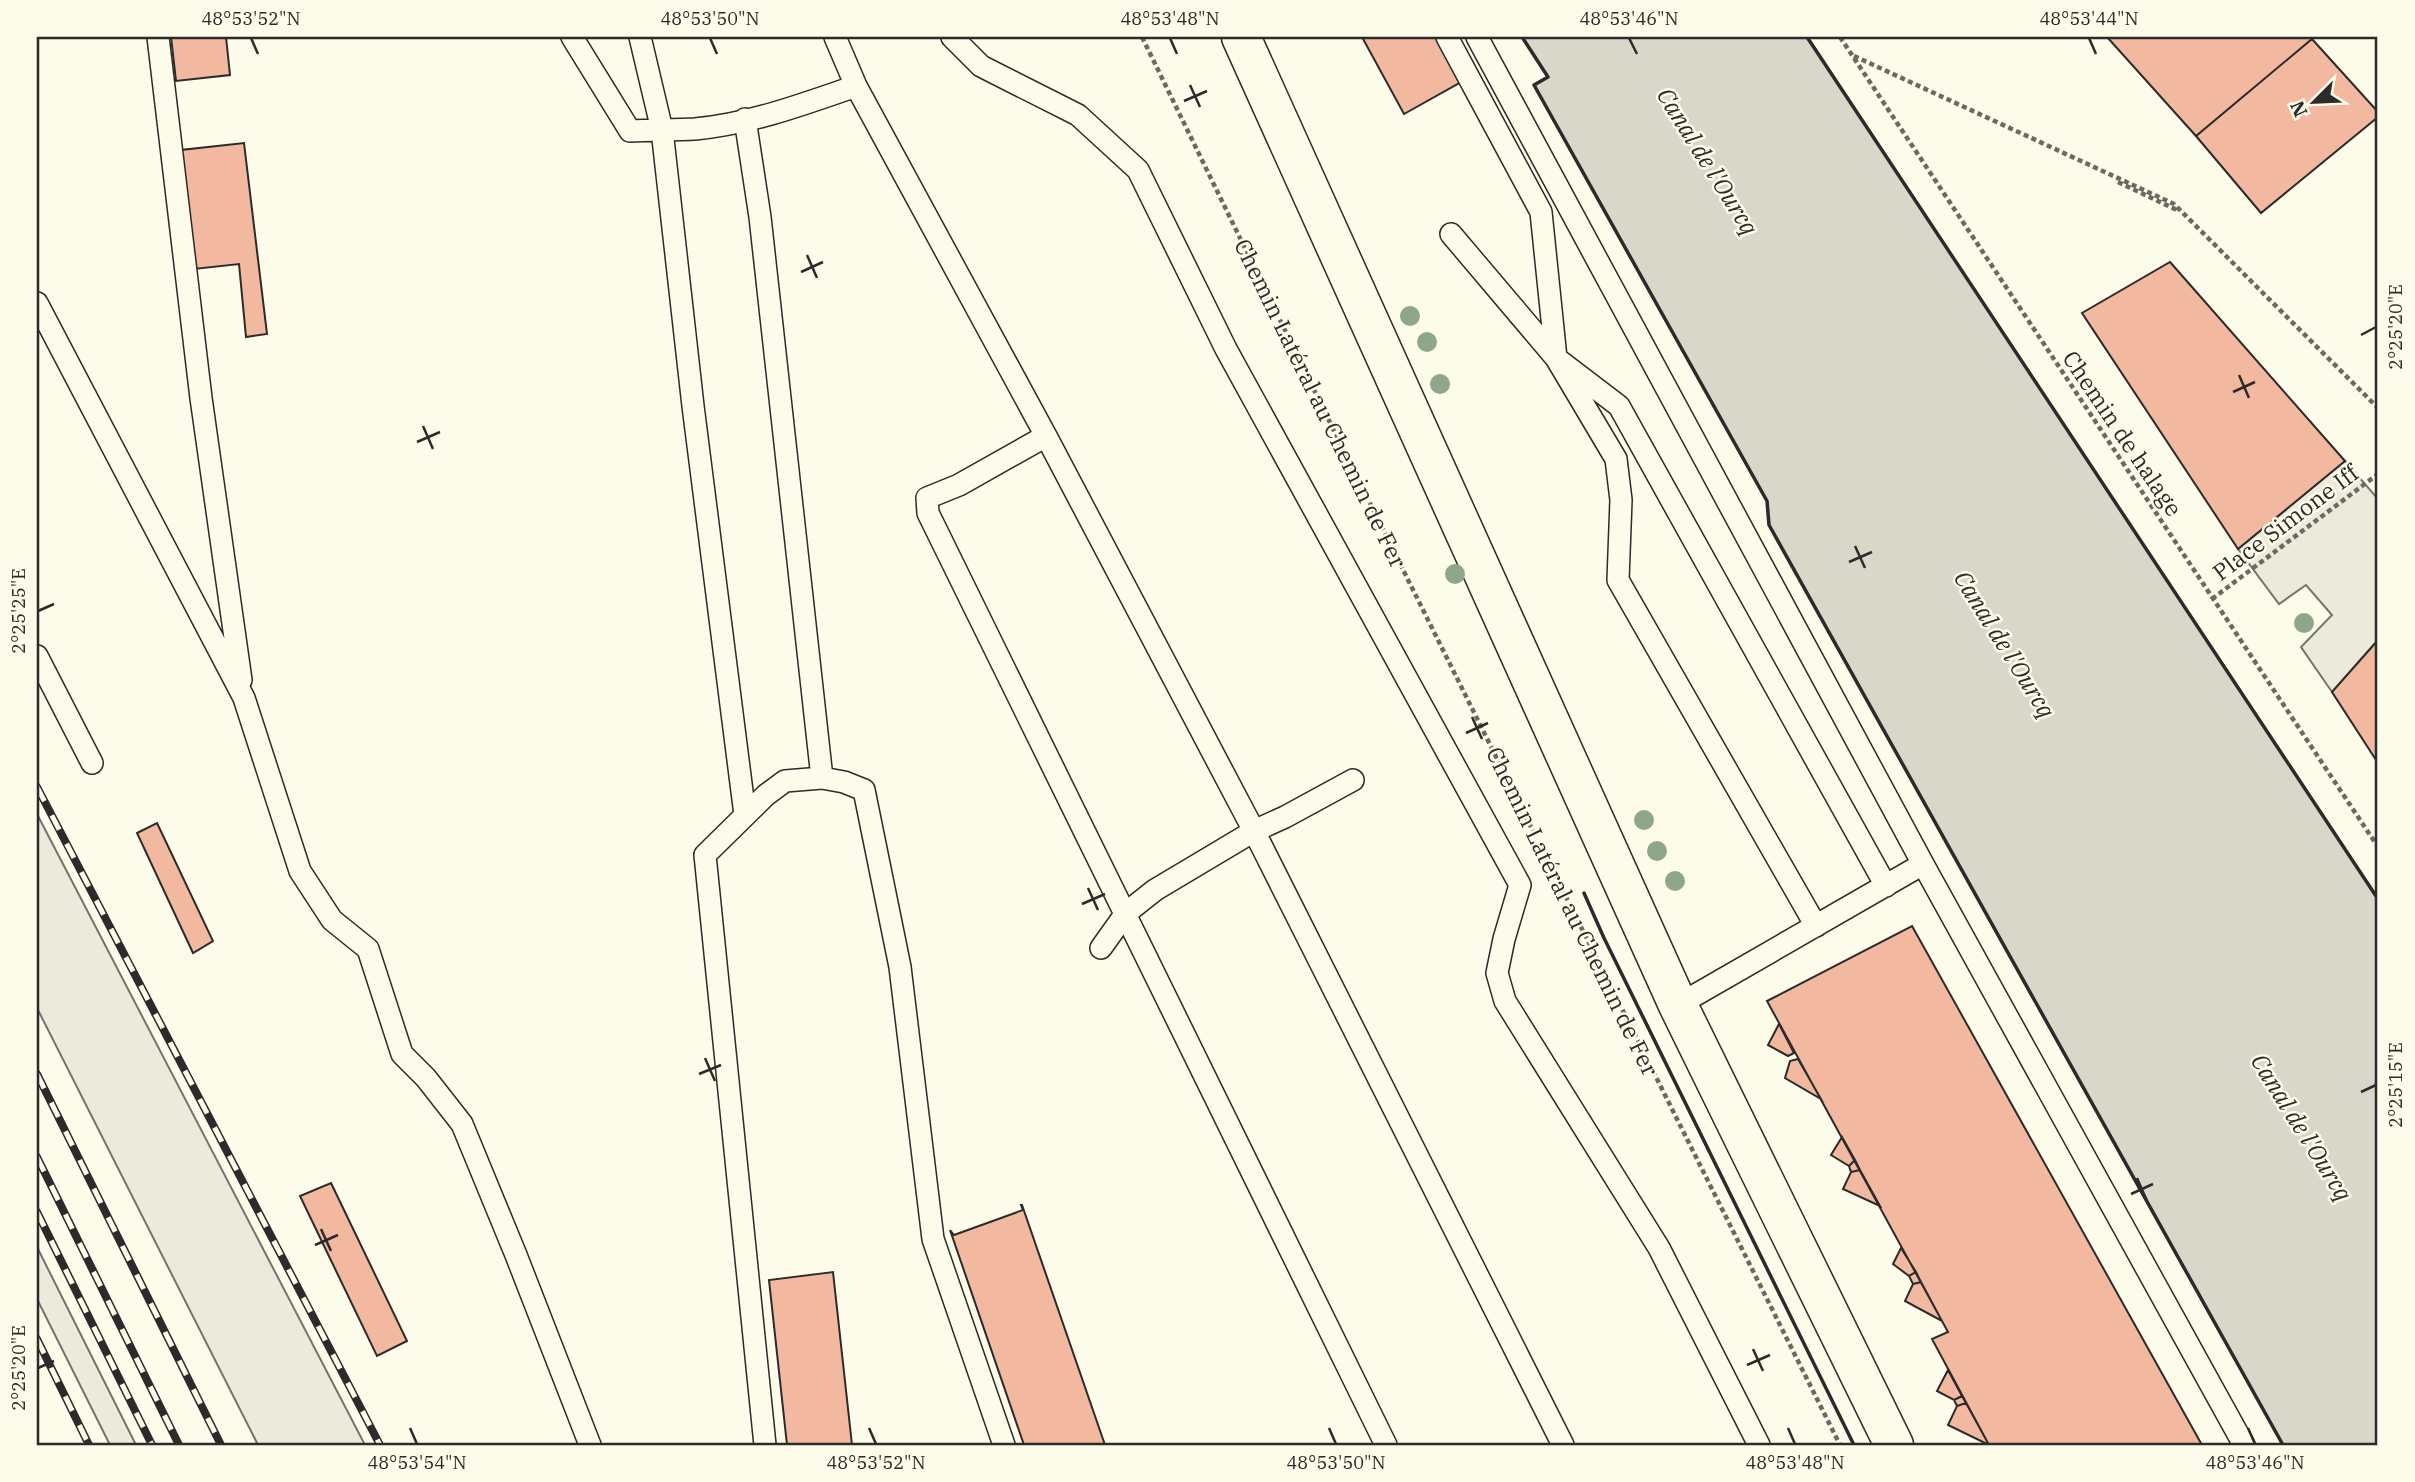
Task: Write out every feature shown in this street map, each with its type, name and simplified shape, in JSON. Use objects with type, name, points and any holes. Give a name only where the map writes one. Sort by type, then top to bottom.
[{"type":"street","points":[[1241,37],[1678,1005],[1894,1445]]},
{"type":"lane","points":[[158,37],[201,398],[244,698]]},
{"type":"lane","points":[[572,37],[630,131],[696,128],[766,115],[856,86]]},
{"type":"lane","points":[[640,37],[662,130],[693,406],[745,815]]},
{"type":"lane","points":[[835,37],[856,86],[1046,436],[1254,831],[1563,1445]]},
{"type":"lane","points":[[952,37],[981,66],[1078,116],[1138,170],[1226,349],[1520,885],[1497,973],[1505,1002],[1659,1248],[1759,1445]]},
{"type":"lane","points":[[1447,37],[1541,212],[1556,358],[1619,406],[1886,886]]},
{"type":"lane","points":[[1477,37],[1923,864],[2244,1445]]},
{"type":"lane","points":[[745,119],[760,217],[822,778]]},
{"type":"lane","points":[[1451,234],[1556,358],[1616,459],[1621,500],[1618,580],[1816,926]]},
{"type":"lane","points":[[37,303],[244,698],[300,871],[332,920],[368,949],[402,1054],[426,1078],[462,1124],[590,1445]]},
{"type":"lane","points":[[1046,436],[959,485],[927,498],[928,513],[1386,1445]]},
{"type":"lane","points":[[37,656],[93,763]]},
{"type":"lane","points":[[765,1445],[705,855],[745,815],[785,781],[822,778],[844,782],[864,790],[900,967],[933,1240],[1004,1445]]},
{"type":"lane","points":[[1101,948],[1126,913],[1173,878],[1254,831],[1353,780]]},
{"type":"lane","points":[[1678,1005],[1923,864]]},
{"type":"path","name":"Chemin Latéral au Chemin de Fer","points":[[1142,37],[1542,848]]},
{"type":"path","name":"Chemin de halage","points":[[1840,37],[2378,847]]},
{"type":"path","points":[[1853,56],[2174,204],[2378,408]]},
{"type":"path","name":"Place Simone Iff","points":[[2213,599],[2378,474]]},
{"type":"path","name":"Chemin Latéral au Chemin de Fer","points":[[1554,872],[1840,1445]]},
{"type":"shaded area","points":[[2345,461],[2378,499],[2378,640],[2332,692],[2301,647],[2332,615],[2306,585],[2279,604],[2238,549]]},
{"type":"shaded area","points":[[37,814],[365,1445],[258,1445],[37,1008]]},
{"type":"shaded area","points":[[37,1247],[136,1445],[110,1445],[37,1299]]},
{"type":"water","name":"Canal de l'Ourcq","points":[[1522,37],[1807,37],[2378,899],[2378,1445],[2283,1445],[1769,525],[1767,501],[1534,85],[1548,77]]},
{"type":"building","points":[[171,37],[226,37],[230,75],[176,81]]},
{"type":"building","points":[[1362,37],[1436,37],[1461,82],[1404,114]]},
{"type":"building","points":[[2107,37],[2310,37],[2312,39],[2196,136]]},
{"type":"building","points":[[2312,39],[2378,112],[2378,117],[2261,213],[2196,136]]},
{"type":"building","points":[[244,143],[267,334],[246,337],[239,264],[194,269],[181,150]]},
{"type":"building","points":[[2170,262],[2345,461],[2238,549],[2082,313]]},
{"type":"building","points":[[2378,640],[2378,763],[2332,692]]},
{"type":"building","points":[[157,823],[213,941],[193,953],[137,833]]},
{"type":"building","points":[[1912,926],[2202,1445],[1989,1445],[1932,1339],[1948,1332],[1767,1001]]},
{"type":"building","points":[[1779,1024],[1794,1053],[1788,1056],[1768,1045]]},
{"type":"building","points":[[1798,1059],[1821,1099],[1785,1078],[1790,1061]]},
{"type":"building","points":[[1842,1137],[1855,1160],[1849,1166],[1831,1155]]},
{"type":"building","points":[[1855,1160],[1860,1170],[1851,1172],[1849,1166]]},
{"type":"building","points":[[1860,1170],[1880,1206],[1843,1189],[1851,1172]]},
{"type":"building","points":[[331,1183],[407,1341],[377,1356],[300,1196]]},
{"type":"building","points":[[1022,1205],[1105,1445],[1024,1445],[950,1230],[954,1235],[1023,1210]]},
{"type":"building","points":[[1901,1248],[1916,1272],[1909,1276],[1893,1264]]},
{"type":"building","points":[[833,1272],[852,1445],[787,1445],[769,1280]]},
{"type":"building","points":[[1916,1272],[1921,1282],[1913,1284],[1909,1276]]},
{"type":"building","points":[[1921,1282],[1942,1321],[1905,1301],[1913,1284]]},
{"type":"building","points":[[1948,1370],[1962,1396],[1954,1400],[1937,1391]]},
{"type":"building","points":[[1962,1396],[1966,1403],[1957,1406],[1954,1400]]},
{"type":"building","points":[[1966,1403],[1989,1445],[1948,1425],[1957,1406]]},
{"type":"railway","points":[[37,787],[380,1445]]},
{"type":"railway","points":[[37,1074],[221,1445]]},
{"type":"railway","points":[[37,1157],[179,1445]]},
{"type":"railway","points":[[37,1212],[152,1445]]},
{"type":"railway","points":[[37,1339],[89,1445]]},
{"type":"wall","points":[[1522,37],[1548,77],[1534,85],[1767,501],[1769,525],[2283,1445]]},
{"type":"wall","points":[[1807,37],[2378,899]]},
{"type":"wall","points":[[1584,893],[1854,1445]]}]
